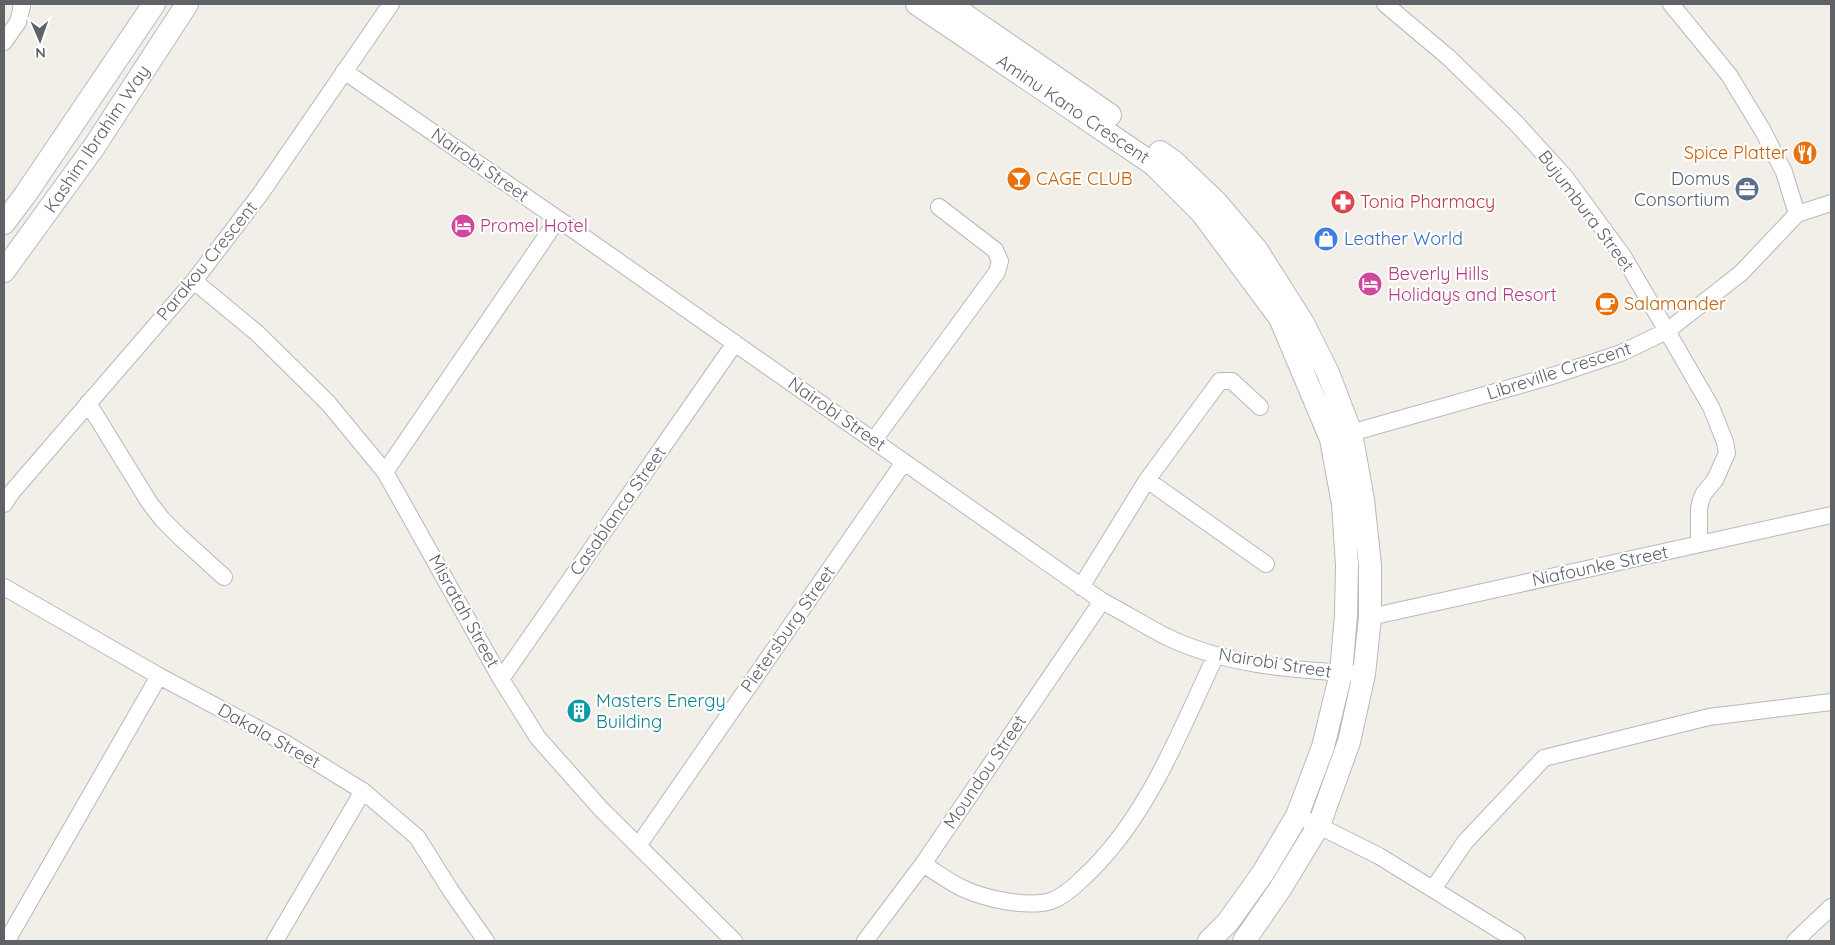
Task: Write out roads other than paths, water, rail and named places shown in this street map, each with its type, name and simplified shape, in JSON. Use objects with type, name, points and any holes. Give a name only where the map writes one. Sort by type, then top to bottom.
[{"type":"street","points":[[4,42],[18,22],[21,4]]},
{"type":"street","name":"Kashim Ibrahim Way","points":[[4,223],[154,4]]},
{"type":"street","name":"Kashim Ibrahim Way","points":[[4,271],[94,147],[187,4]]},
{"type":"street","name":"Parakou Crescent","points":[[4,504],[12,492],[88,403],[194,282],[261,193],[391,4]]},
{"type":"street","points":[[917,4],[957,12],[1123,124],[1173,162],[1217,203],[1256,249],[1302,322],[1328,373],[1341,436],[1364,500],[1370,565],[1370,617],[1364,674],[1349,742],[1319,824],[1280,889],[1244,941]]},
{"type":"street","name":"Bujumbura Street","points":[[1385,4],[1448,57],[1509,116],[1565,177],[1623,256],[1667,331],[1711,407],[1727,453],[1715,480],[1704,493],[1701,500],[1699,508],[1699,544]]},
{"type":"street","points":[[1671,4],[1728,75],[1763,131],[1784,172],[1797,214],[1831,203]]},
{"type":"street","name":"Nairobi Street","points":[[344,71],[874,440],[1081,588],[1166,636],[1216,655],[1272,666],[1364,674]]},
{"type":"street","points":[[874,440],[998,272],[1000,261],[995,250],[939,207]]},
{"type":"street","name":"Libreville Crescent","points":[[1341,436],[1562,373],[1621,353],[1667,331],[1741,273],[1797,214]]},
{"type":"street","points":[[386,472],[558,219]]},
{"type":"street","name":"Misratah Street","points":[[194,282],[257,333],[328,403],[386,472],[501,678],[538,738],[600,809],[734,941]]},
{"type":"street","name":"Casablanca Street","points":[[501,678],[735,343]]},
{"type":"street","points":[[1081,588],[1147,480],[1220,381],[1232,381],[1260,407]]},
{"type":"street","points":[[88,403],[149,502],[162,519],[224,576]]},
{"type":"street","points":[[1209,941],[1228,922],[1263,873],[1297,816],[1323,746],[1341,673],[1346,615],[1347,565],[1341,436]]},
{"type":"street","name":"Pietersburg Street","points":[[638,846],[904,462]]},
{"type":"street","points":[[1147,480],[1266,564]]},
{"type":"street","name":"Niafounke Street","points":[[1370,617],[1831,515]]},
{"type":"street","name":"Dakala Street","points":[[4,587],[159,676],[285,743],[363,791],[417,837],[451,891],[486,941]]},
{"type":"street","name":"Moundou Street","points":[[865,941],[923,864],[1102,600]]},
{"type":"street","points":[[923,864],[962,888],[1000,900],[1029,904],[1052,901],[1074,887],[1097,866],[1122,834],[1146,797],[1216,655]]},
{"type":"street","points":[[9,938],[159,676]]},
{"type":"street","points":[[1433,889],[1465,842],[1544,758],[1709,717],[1831,702]]},
{"type":"street","points":[[275,941],[363,791]]},
{"type":"street","points":[[1297,816],[1319,824],[1379,856],[1517,941]]},
{"type":"street","points":[[1795,941],[1831,908]]},
{"type":"place","name":"Spice Platter","points":[[1805,153]]},
{"type":"place","name":"CAGE CLUB","points":[[1019,179]]},
{"type":"place","name":"Domus Consortium","points":[[1747,189]]},
{"type":"place","name":"Tonia Pharmacy","points":[[1343,202]]},
{"type":"place","name":"Promel Hotel","points":[[463,226]]},
{"type":"place","name":"Leather World","points":[[1326,239]]},
{"type":"place","name":"Beverly Hills Holidays and Resort","points":[[1370,284]]},
{"type":"place","name":"Salamander","points":[[1607,304]]},
{"type":"place","name":"Masters Energy Building","points":[[579,711]]}]
